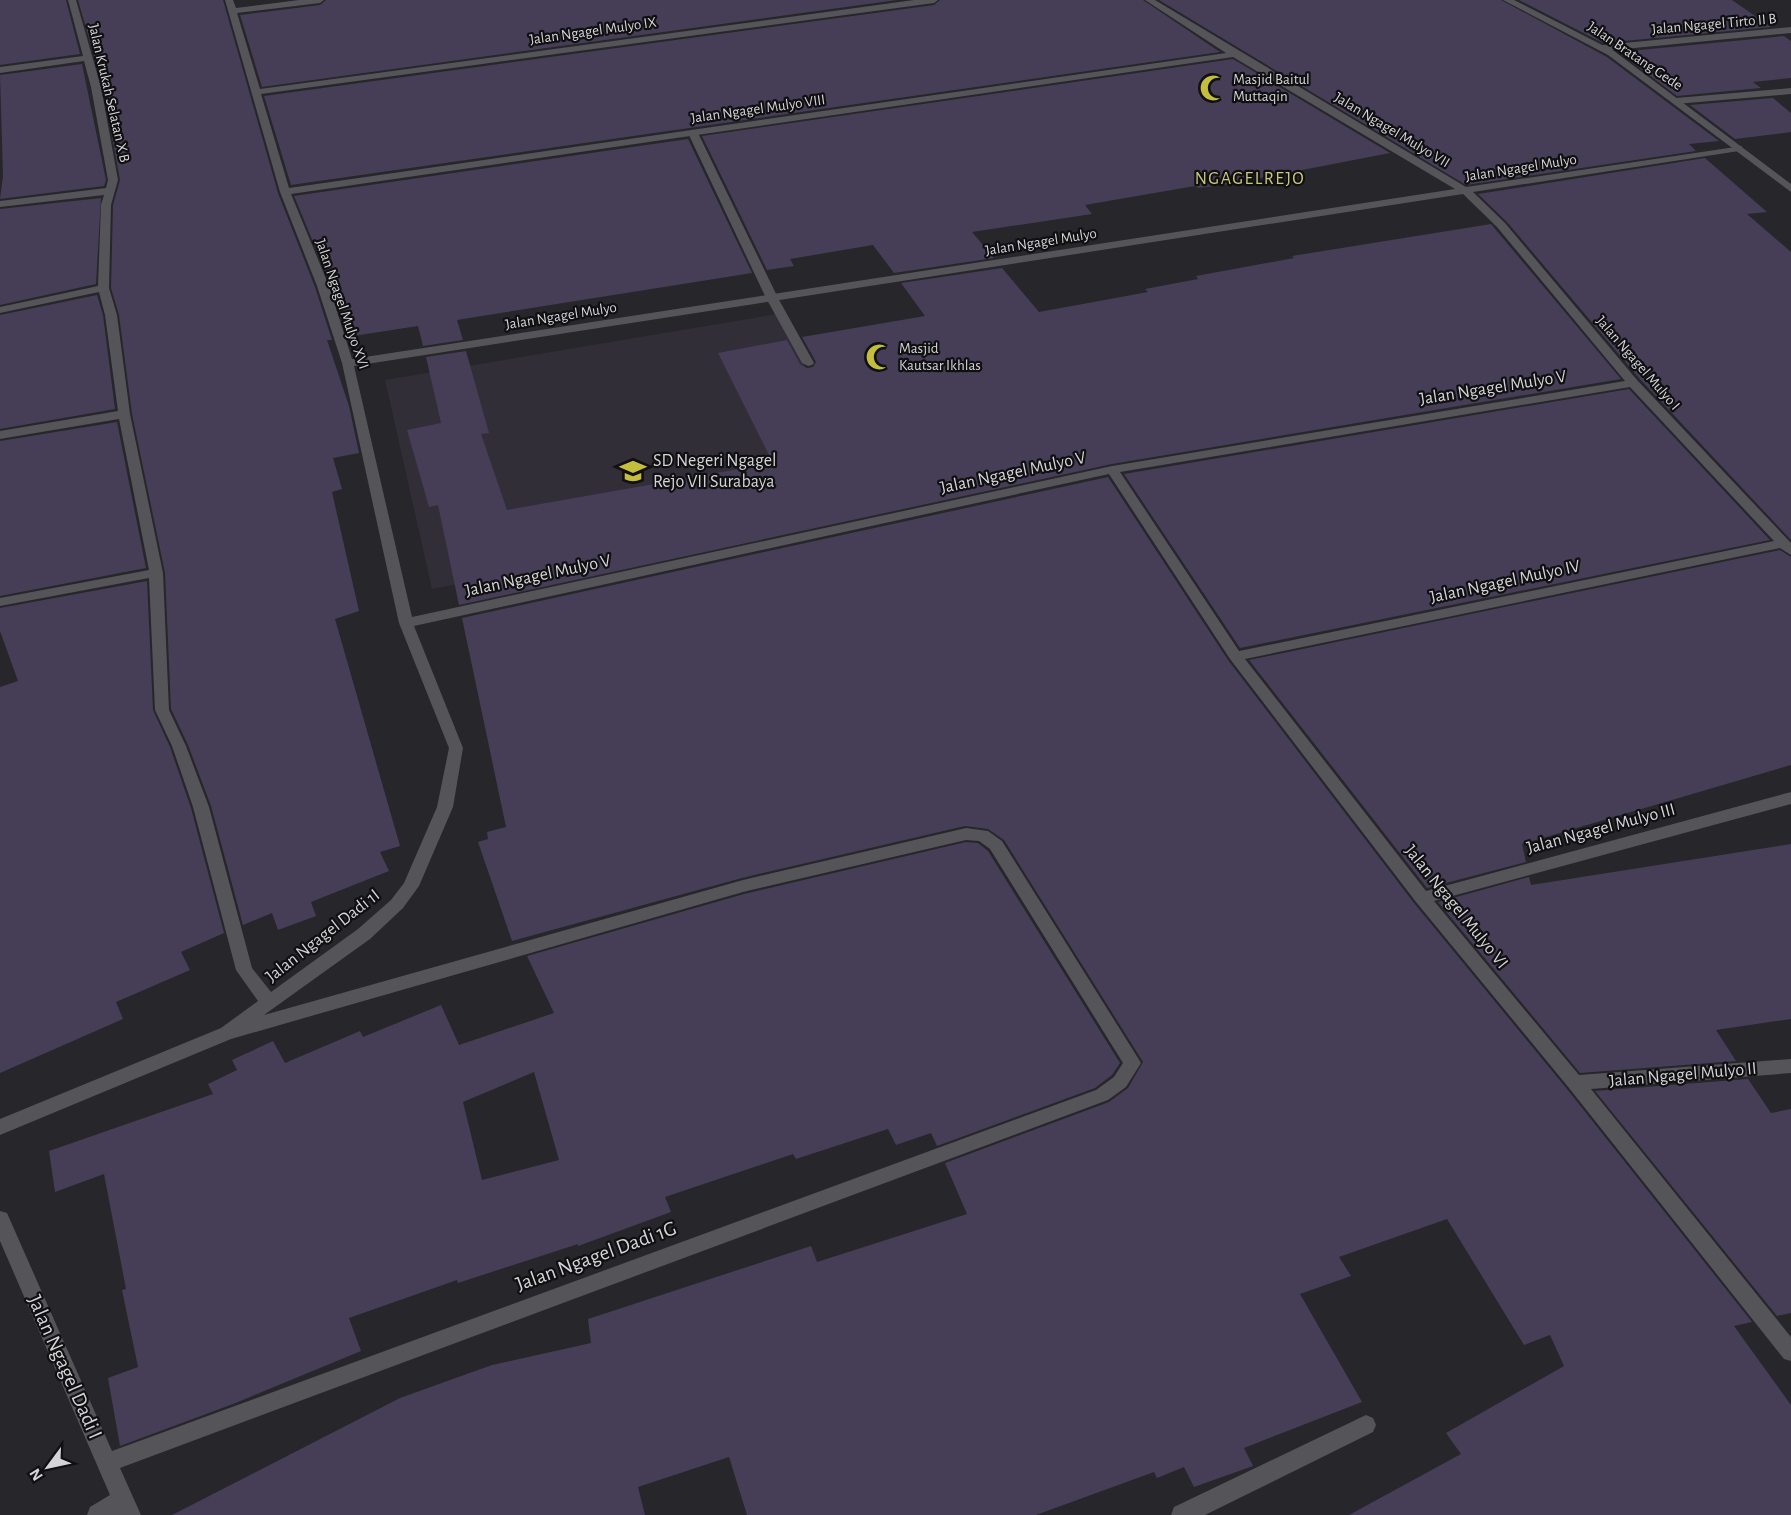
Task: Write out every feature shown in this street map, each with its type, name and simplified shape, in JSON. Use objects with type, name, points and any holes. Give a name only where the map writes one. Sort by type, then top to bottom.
[{"type":"street","name":"Jalan Krukah Selatan X B","points":[[72,0],[96,87],[113,180],[108,191],[103,288],[111,315],[124,414],[156,573],[162,710],[201,807],[244,970],[269,1003]]},
{"type":"street","points":[[230,6],[320,0]]},
{"type":"street","name":"Jalan Ngagel Mulyo IX","points":[[256,92],[934,0]]},
{"type":"street","name":"Jalan Ngagel Mulyo VII","points":[[1149,0],[1467,192]]},
{"type":"street","name":"Jalan Bratang Gede","points":[[1507,0],[1603,48],[1791,189]]},
{"type":"street","name":"Jalan Ngagel Mulyo XVI","points":[[230,6],[285,192],[323,286],[348,363],[406,623]]},
{"type":"street","name":"Jalan Ngagel Tirto II B","points":[[1603,48],[1791,30]]},
{"type":"street","name":"Jalan Ngagel Mulyo VIII","points":[[285,192],[1235,54]]},
{"type":"street","points":[[0,70],[87,58]]},
{"type":"street","points":[[1676,101],[1791,91]]},
{"type":"street","points":[[693,133],[771,298],[808,363]]},
{"type":"street","name":"Jalan Ngagel Mulyo","points":[[348,363],[1467,192],[1739,148]]},
{"type":"street","points":[[0,204],[108,191]]},
{"type":"street","name":"Jalan Ngagel Mulyo I","points":[[1467,192],[1501,225],[1633,383],[1787,547]]},
{"type":"street","points":[[0,309],[103,288]]},
{"type":"street","name":"Jalan Ngagel Mulyo V","points":[[406,623],[1112,470],[1633,383]]},
{"type":"street","points":[[0,435],[124,414]]},
{"type":"street","name":"Jalan Ngagel Mulyo VI","points":[[1112,470],[1235,656],[1422,898],[1575,1083],[1791,1352]]},
{"type":"street","name":"Jalan Ngagel Mulyo IV","points":[[1235,656],[1787,547]]},
{"type":"street","points":[[0,602],[156,573]]},
{"type":"street","name":"Jalan Ngagel Dadi 1I","points":[[0,1127],[228,1033],[364,934],[397,904],[411,886],[445,807],[456,747],[406,623]]},
{"type":"street","name":"Jalan Ngagel Mulyo III","points":[[1422,898],[1791,798]]},
{"type":"street","name":"Jalan Ngagel Dadi 1G","points":[[107,1463],[1102,1095],[1120,1082],[1132,1063],[996,845],[982,835],[966,834],[743,886],[228,1033]]},
{"type":"street","name":"Jalan Ngagel Mulyo II","points":[[1575,1083],[1791,1066]]},
{"type":"street","name":"Jalan Ngagel Dadi I","points":[[0,1220],[127,1507]]},
{"type":"street","points":[[1182,1515],[1366,1425]]},
{"type":"street","points":[[99,1515],[127,1507]]},
{"type":"shaded area","name":"SD Negeri Ngagel Rejo VII Surabaya","points":[[777,314],[878,504],[432,589],[385,380]]},
{"type":"building","points":[[0,0],[66,0],[80,54],[0,65]]},
{"type":"building","points":[[78,0],[223,0],[278,193],[315,287],[332,340],[327,340],[349,406],[359,453],[333,458],[342,489],[332,492],[359,611],[335,619],[400,846],[380,852],[389,871],[311,902],[316,916],[278,930],[272,913],[243,925],[211,806],[188,745],[171,709],[165,573],[132,414],[119,315],[111,288],[113,205],[120,180],[103,87]]},
{"type":"building","points":[[326,0],[897,0],[262,87],[240,15],[320,5]]},
{"type":"building","points":[[940,0],[1143,0],[1220,52],[291,185],[264,96],[934,5]]},
{"type":"building","points":[[1159,0],[1501,0],[1607,57],[1719,141],[1689,144],[1696,151],[1466,185]]},
{"type":"building","points":[[1519,0],[1732,0],[1771,27],[1603,43]]},
{"type":"building","points":[[1784,36],[1791,41],[1791,78],[1753,82],[1761,88],[1677,96],[1619,52]]},
{"type":"building","points":[[1233,59],[1390,153],[1224,185],[1198,188],[1195,186],[1085,205],[1092,214],[972,232],[994,258],[894,273],[873,245],[790,259],[794,266],[767,270],[702,136]]},
{"type":"building","points":[[82,64],[106,180],[104,186],[0,199],[3,176],[0,75]]},
{"type":"building","points":[[1773,98],[1791,113],[1791,132],[1735,139],[1690,105]]},
{"type":"building","points":[[688,139],[752,273],[457,320],[463,340],[423,346],[418,326],[347,337],[331,285],[294,196]]},
{"type":"building","points":[[1705,158],[1767,212],[1747,214],[1791,252],[1791,540],[1639,378],[1507,222],[1478,194]]},
{"type":"building","points":[[101,198],[96,284],[0,305],[0,209]]},
{"type":"building","points":[[1491,224],[1621,379],[1112,464],[459,605],[438,505],[429,507],[407,430],[441,423],[426,357],[466,351],[489,433],[481,434],[507,510],[773,463],[718,353],[787,340],[800,364],[807,368],[813,367],[816,362],[802,337],[925,316],[901,283],[1002,268],[1039,312],[1148,292],[1145,289],[1198,279],[1196,276],[1294,258],[1292,256]]},
{"type":"building","points":[[97,295],[103,315],[115,409],[0,429],[0,315]]},
{"type":"building","points":[[1629,389],[1770,540],[1240,648],[1124,474]]},
{"type":"building","points":[[117,422],[146,568],[0,596],[0,441]]},
{"type":"building","points":[[1108,477],[1228,660],[1414,903],[1567,1089],[1752,1322],[1734,1326],[1791,1405],[1791,1515],[1349,1515],[1461,1454],[1446,1433],[1564,1366],[1550,1335],[1524,1345],[1447,1219],[1339,1257],[1351,1276],[1300,1294],[1362,1402],[1244,1448],[1253,1466],[1194,1487],[1184,1467],[1157,1478],[1154,1472],[1036,1515],[747,1515],[729,1457],[638,1487],[645,1515],[172,1515],[400,1398],[492,1365],[591,1343],[588,1319],[811,1246],[817,1262],[967,1214],[945,1163],[1109,1102],[1128,1088],[1143,1062],[1004,840],[988,829],[965,826],[742,878],[512,941],[478,842],[488,839],[487,832],[506,827],[462,618]]},
{"type":"building","points":[[1780,550],[1791,557],[1791,765],[1522,844],[1526,862],[1427,888],[1249,660]]},
{"type":"building","points":[[147,581],[153,710],[170,747],[191,808],[224,933],[181,952],[190,970],[116,1002],[123,1019],[0,1073],[0,687],[18,681],[0,631],[0,608]]},
{"type":"building","points":[[966,842],[978,843],[988,851],[1120,1063],[1112,1075],[1095,1088],[937,1146],[931,1133],[896,1145],[888,1129],[796,1159],[793,1154],[665,1197],[671,1212],[578,1246],[578,1244],[458,1283],[457,1280],[349,1318],[361,1351],[233,1404],[120,1446],[108,1378],[138,1367],[122,1290],[126,1289],[104,1174],[55,1192],[49,1151],[213,1094],[208,1084],[237,1070],[232,1060],[273,1041],[285,1063],[360,1031],[363,1037],[441,1005],[459,1045],[554,1013],[527,956],[744,894]],"holes":[[[534,1072],[559,1160],[482,1180],[463,1102]]]},
{"type":"building","points":[[1791,844],[1791,1019],[1716,1030],[1736,1061],[1580,1073],[1438,902],[1529,877],[1531,885]]},
{"type":"building","points":[[1748,1079],[1771,1113],[1791,1109],[1791,1313],[1777,1316],[1595,1091]]},
{"type":"place","name":"Masjid Baitul Muttaqin","points":[[1213,88]]},
{"type":"place","name":"Masjid Kautsar Ikhlas","points":[[879,357]]},
{"type":"place","name":"SD Negeri Ngagel Rejo VII Surabaya","points":[[633,471]]},
{"type":"district","name":"NGAGELREJO","points":[[1250,179]]}]
